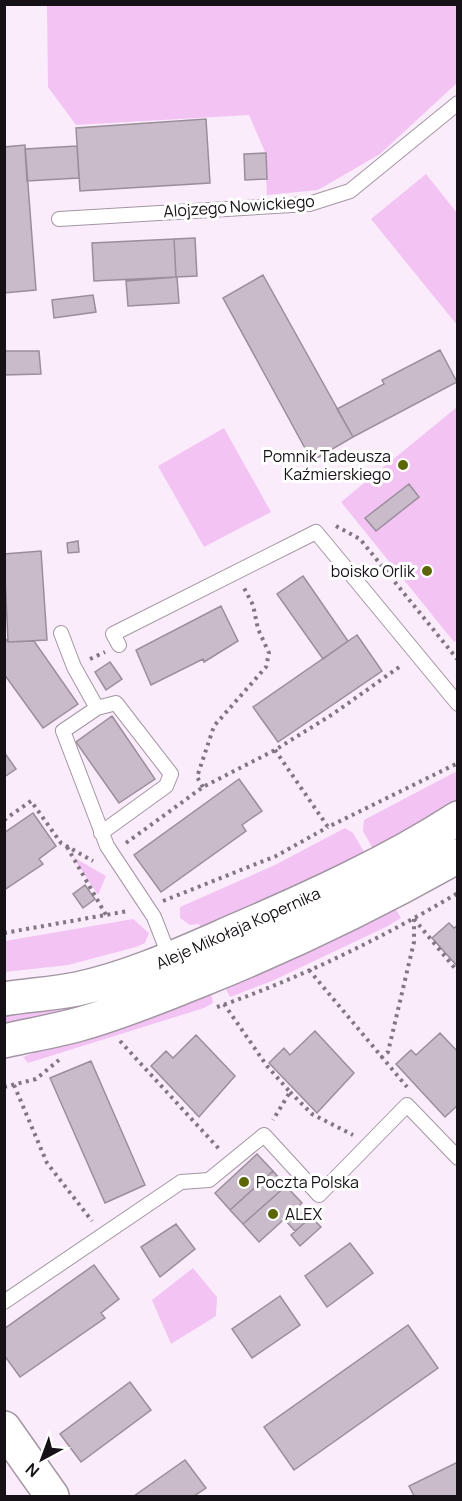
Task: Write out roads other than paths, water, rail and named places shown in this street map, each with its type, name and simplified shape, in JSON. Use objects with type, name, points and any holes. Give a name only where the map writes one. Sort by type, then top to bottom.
[{"type":"street","name":"Aleje Mikołaja Kopernika","points":[[4,999],[76,989],[128,975],[290,907],[458,818]]},
{"type":"street","name":"Aleje Mikołaja Kopernika","points":[[4,1041],[90,1021],[210,976],[306,936],[392,893],[458,856]]},
{"type":"street","points":[[4,1428],[52,1497]]},
{"type":"lane","name":"Alojzego Nowickiego","points":[[59,219],[309,204],[350,191],[458,103]]},
{"type":"lane","points":[[118,645],[113,634],[316,532],[458,704]]},
{"type":"lane","points":[[61,633],[74,667],[97,708]]},
{"type":"lane","points":[[101,832],[166,786],[171,774],[116,703],[97,708],[63,731],[106,846],[154,917],[170,958]]},
{"type":"lane","points":[[4,1302],[181,1182],[208,1180],[264,1135],[319,1195],[407,1105],[458,1158]]},
{"type":"place","name":"Pomnik Tadeusza Kaźmierskiego","points":[[403,465]]},
{"type":"place","name":"boisko Orlik","points":[[427,571]]},
{"type":"place","name":"Poczta Polska","points":[[244,1182]]},
{"type":"place","name":"ALEX","points":[[273,1214]]}]
